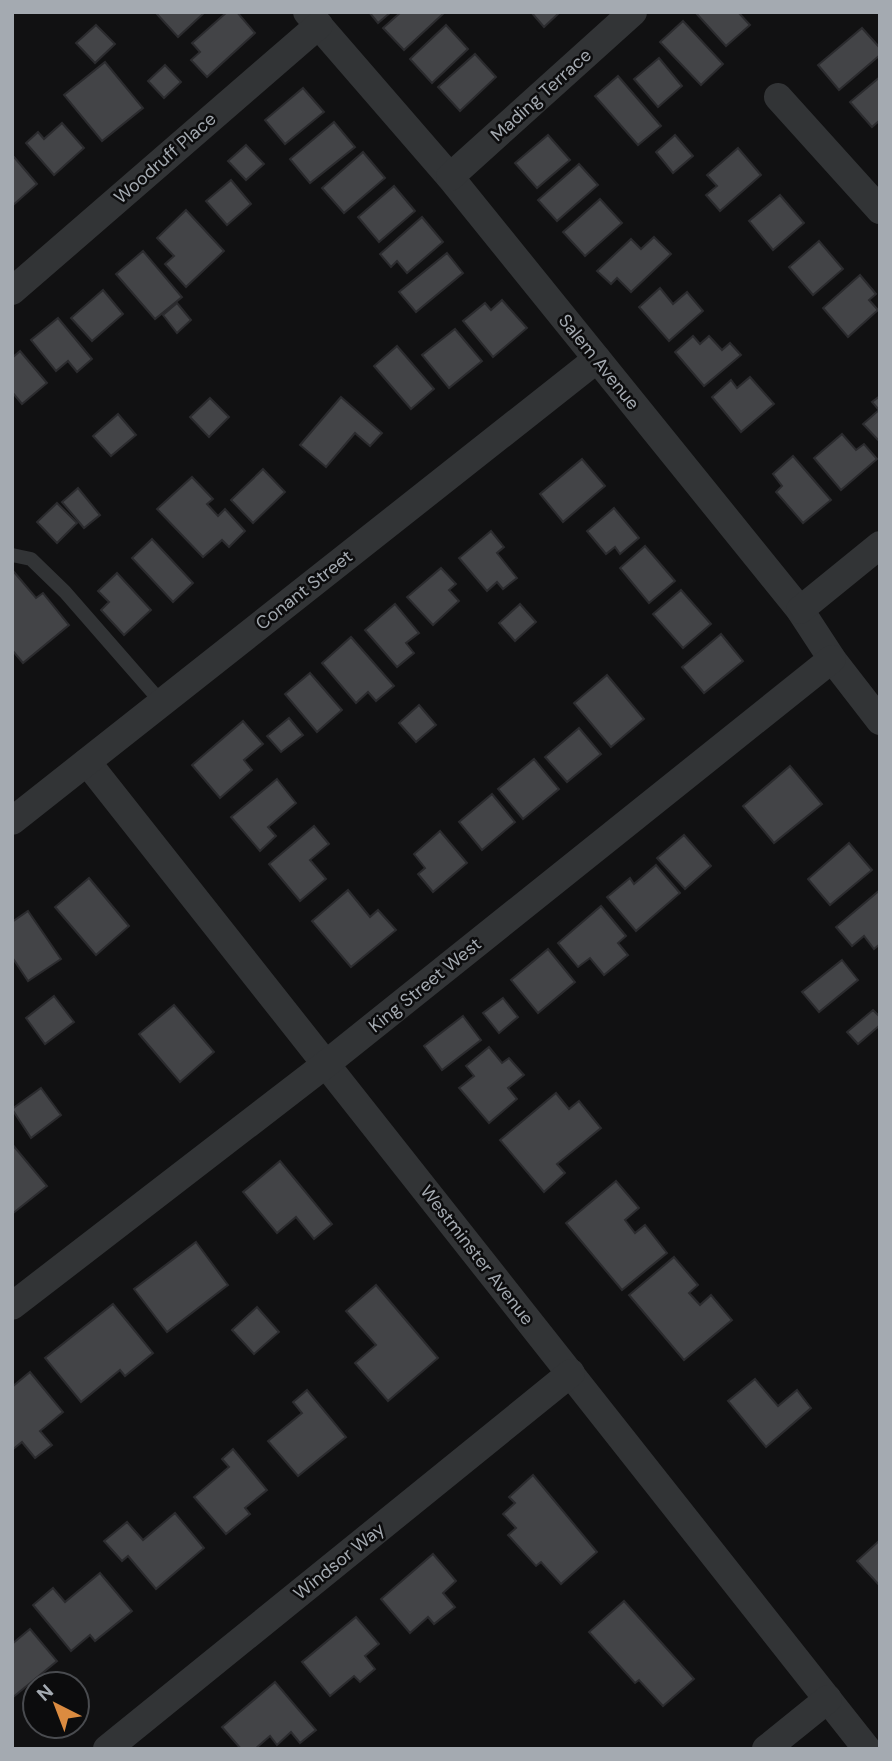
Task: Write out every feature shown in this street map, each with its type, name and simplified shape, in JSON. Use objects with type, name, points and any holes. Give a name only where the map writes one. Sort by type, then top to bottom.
[{"type":"street","name":"Mading Terrace","points":[[450,177],[632,12]]},
{"type":"street","name":"Salem Avenue","points":[[313,19],[450,177],[800,610],[832,659],[880,721]]},
{"type":"street","name":"Woodruff Place","points":[[12,291],[313,19]]},
{"type":"street","points":[[778,97],[880,210]]},
{"type":"street","name":"Conant Street","points":[[12,821],[597,359]]},
{"type":"street","points":[[800,610],[880,545]]},
{"type":"street","name":"King Street West","points":[[12,1307],[326,1064],[832,659]]},
{"type":"street","name":"Westminster Avenue","points":[[87,762],[867,1749]]},
{"type":"street","name":"Windsor Way","points":[[107,1749],[571,1373]]},
{"type":"street","points":[[766,1749],[828,1699]]},
{"type":"lane","points":[[12,555],[31,559],[162,703]]},
{"type":"building","points":[[157,12],[205,12],[178,37]]},
{"type":"building","points":[[227,12],[237,12],[255,33],[207,77],[191,60],[200,52],[192,43]]},
{"type":"building","points":[[369,12],[391,12],[378,23]]},
{"type":"building","points":[[401,12],[445,12],[404,50],[383,28]]},
{"type":"building","points":[[531,12],[560,12],[544,27]]},
{"type":"building","points":[[695,12],[738,12],[750,25],[726,46]]},
{"type":"building","points":[[683,21],[723,64],[701,85],[660,42]]},
{"type":"building","points":[[96,25],[115,44],[95,63],[76,43]]},
{"type":"building","points":[[446,25],[468,49],[432,83],[410,59]]},
{"type":"building","points":[[862,28],[880,48],[880,55],[839,90],[818,65]]},
{"type":"building","points":[[475,54],[496,77],[460,111],[438,87]]},
{"type":"building","points":[[659,58],[682,86],[658,107],[634,79]]},
{"type":"building","points":[[105,62],[143,108],[102,141],[64,95]]},
{"type":"building","points":[[165,65],[181,82],[164,98],[148,81]]},
{"type":"building","points":[[618,76],[661,126],[638,145],[595,96]]},
{"type":"building","points":[[880,77],[880,120],[872,127],[850,102]]},
{"type":"building","points":[[303,88],[324,112],[285,144],[265,120]]},
{"type":"building","points":[[334,122],[355,147],[310,183],[290,159]]},
{"type":"building","points":[[62,123],[84,148],[54,175],[26,143],[38,132],[44,139]]},
{"type":"building","points":[[548,135],[570,160],[537,188],[515,163]]},
{"type":"building","points":[[675,135],[693,156],[673,173],[656,152]]},
{"type":"building","points":[[246,145],[264,164],[246,180],[228,161]]},
{"type":"building","points":[[738,148],[761,175],[720,211],[706,195],[717,186],[707,175]]},
{"type":"building","points":[[363,152],[385,178],[344,213],[322,188]]},
{"type":"building","points":[[14,157],[37,184],[12,206],[12,158]]},
{"type":"building","points":[[579,164],[598,185],[557,221],[538,200]]},
{"type":"building","points":[[231,180],[251,204],[227,225],[206,201]]},
{"type":"building","points":[[394,186],[415,211],[379,242],[358,217]]},
{"type":"building","points":[[780,195],[804,223],[773,250],[749,221]]},
{"type":"building","points":[[600,199],[622,223],[585,256],[563,232]]},
{"type":"building","points":[[186,210],[224,251],[186,287],[165,264],[174,256],[157,238]]},
{"type":"building","points":[[422,217],[443,242],[407,273],[397,261],[391,267],[380,254]]},
{"type":"building","points":[[654,237],[671,254],[631,292],[617,278],[611,284],[597,271],[631,239],[641,249]]},
{"type":"building","points":[[819,241],[843,269],[813,295],[789,267]]},
{"type":"building","points":[[143,251],[182,297],[155,319],[116,274]]},
{"type":"building","points":[[447,253],[463,273],[416,312],[399,292]]},
{"type":"building","points":[[860,275],[876,294],[869,300],[878,310],[848,337],[823,308]]},
{"type":"building","points":[[660,288],[673,304],[687,292],[703,311],[669,341],[639,307]]},
{"type":"building","points":[[103,290],[123,314],[92,341],[71,318]]},
{"type":"building","points":[[502,300],[527,328],[493,357],[463,321],[485,303],[491,310]]},
{"type":"building","points":[[177,303],[191,320],[177,333],[163,315]]},
{"type":"building","points":[[58,318],[92,359],[77,372],[68,361],[56,371],[31,340]]},
{"type":"building","points":[[455,329],[482,361],[449,388],[422,355]]},
{"type":"building","points":[[693,336],[700,344],[709,336],[722,350],[730,343],[741,355],[704,386],[675,352]]},
{"type":"building","points":[[397,346],[434,389],[411,409],[374,366]]},
{"type":"building","points":[[20,351],[47,383],[22,404],[12,392],[12,358]]},
{"type":"building","points":[[750,377],[774,404],[741,432],[712,397],[731,380],[737,388]]},
{"type":"building","points":[[880,396],[880,442],[863,424],[879,410],[872,402]]},
{"type":"building","points":[[341,397],[382,433],[370,446],[355,433],[326,467],[300,445]]},
{"type":"building","points":[[210,398],[229,417],[209,437],[190,417]]},
{"type":"building","points":[[118,414],[136,435],[111,456],[93,436]]},
{"type":"building","points":[[842,434],[856,450],[864,444],[877,459],[841,490],[814,458]]},
{"type":"building","points":[[793,456],[831,500],[803,523],[776,492],[782,486],[773,474]]},
{"type":"building","points":[[582,459],[605,486],[563,522],[540,494]]},
{"type":"building","points":[[263,469],[285,492],[253,523],[231,500]]},
{"type":"building","points":[[192,477],[213,499],[207,504],[218,516],[225,509],[245,531],[229,547],[222,540],[203,557],[157,509]]},
{"type":"building","points":[[78,488],[100,515],[84,528],[62,502]]},
{"type":"building","points":[[57,503],[77,523],[57,543],[37,522]]},
{"type":"building","points":[[614,508],[639,538],[620,554],[615,547],[606,554],[587,531]]},
{"type":"building","points":[[491,531],[504,547],[497,553],[517,578],[503,589],[497,582],[487,591],[459,558]]},
{"type":"building","points":[[152,539],[193,583],[173,602],[132,558]]},
{"type":"building","points":[[645,546],[675,581],[649,603],[620,568]]},
{"type":"building","points":[[441,568],[456,584],[449,590],[459,601],[433,625],[407,597]]},
{"type":"building","points":[[14,572],[36,598],[43,593],[69,625],[23,663],[12,650]]},
{"type":"building","points":[[117,573],[151,610],[124,635],[101,610],[109,602],[98,591]]},
{"type":"building","points":[[681,590],[711,624],[683,648],[653,614]]},
{"type":"building","points":[[395,604],[419,633],[406,643],[414,653],[397,667],[365,630]]},
{"type":"building","points":[[520,604],[536,622],[515,641],[499,623]]},
{"type":"building","points":[[721,634],[743,661],[704,693],[682,667]]},
{"type":"building","points":[[351,637],[394,686],[376,701],[368,692],[356,703],[322,663]]},
{"type":"building","points":[[310,673],[342,710],[317,732],[285,694]]},
{"type":"building","points":[[607,675],[644,719],[611,747],[574,703]]},
{"type":"building","points":[[419,705],[436,725],[416,742],[399,723]]},
{"type":"building","points":[[289,718],[303,735],[281,752],[267,736]]},
{"type":"building","points":[[243,721],[263,744],[244,760],[252,770],[220,798],[192,765]]},
{"type":"building","points":[[579,728],[601,754],[567,782],[545,757]]},
{"type":"building","points":[[534,759],[559,789],[523,819],[498,789]]},
{"type":"building","points":[[790,766],[822,804],[774,843],[743,806]]},
{"type":"building","points":[[277,779],[296,803],[268,827],[276,836],[260,851],[231,817]]},
{"type":"building","points":[[492,794],[515,822],[482,850],[459,822]]},
{"type":"building","points":[[314,826],[329,844],[310,860],[326,879],[300,901],[269,864]]},
{"type":"building","points":[[440,831],[467,863],[433,892],[418,874],[425,868],[414,854]]},
{"type":"building","points":[[684,835],[711,866],[685,889],[657,858]]},
{"type":"building","points":[[849,843],[872,870],[830,905],[808,879]]},
{"type":"building","points":[[656,865],[680,893],[636,931],[607,897],[630,878],[634,884]]},
{"type":"building","points":[[89,878],[129,926],[96,955],[55,907]]},
{"type":"building","points":[[348,890],[370,917],[378,910],[396,930],[351,967],[312,921]]},
{"type":"building","points":[[880,890],[880,944],[874,949],[864,936],[852,946],[836,927]]},
{"type":"building","points":[[601,906],[626,936],[618,943],[628,955],[604,975],[590,958],[578,967],[558,943]]},
{"type":"building","points":[[28,911],[61,959],[28,981],[12,957],[12,922]]},
{"type":"building","points":[[548,949],[575,982],[538,1013],[511,980]]},
{"type":"building","points":[[842,960],[858,980],[819,1012],[802,992]]},
{"type":"building","points":[[54,996],[74,1022],[45,1044],[26,1018]]},
{"type":"building","points":[[503,998],[518,1017],[499,1033],[483,1013]]},
{"type":"building","points":[[174,1005],[214,1052],[180,1082],[139,1034]]},
{"type":"building","points":[[873,1010],[880,1017],[880,1025],[858,1044],[847,1032]]},
{"type":"building","points":[[463,1016],[481,1040],[442,1070],[424,1046]]},
{"type":"building","points":[[489,1047],[502,1063],[509,1058],[524,1075],[508,1088],[517,1099],[489,1123],[459,1088],[474,1076],[466,1066]]},
{"type":"building","points":[[41,1088],[61,1115],[31,1138],[12,1109]]},
{"type":"building","points":[[556,1093],[569,1109],[579,1101],[601,1128],[557,1164],[565,1173],[544,1192],[500,1140]]},
{"type":"building","points":[[12,1144],[47,1186],[12,1214]]},
{"type":"building","points":[[280,1161],[332,1224],[314,1239],[296,1217],[277,1233],[243,1192]]},
{"type":"building","points":[[616,1181],[639,1208],[625,1220],[635,1233],[645,1225],[667,1253],[622,1290],[566,1223]]},
{"type":"building","points":[[196,1242],[228,1285],[167,1332],[134,1289]]},
{"type":"building","points":[[674,1257],[698,1285],[689,1293],[700,1305],[711,1295],[732,1320],[684,1360],[629,1295]]},
{"type":"building","points":[[376,1285],[438,1358],[388,1401],[355,1363],[376,1345],[346,1311]]},
{"type":"building","points":[[113,1304],[153,1353],[125,1376],[120,1370],[81,1402],[45,1358]]},
{"type":"building","points":[[257,1307],[279,1332],[254,1354],[232,1330]]},
{"type":"building","points":[[30,1372],[63,1412],[40,1431],[52,1445],[35,1458],[22,1442],[12,1450],[12,1387]]},
{"type":"building","points":[[755,1379],[778,1406],[797,1390],[811,1408],[766,1447],[728,1401]]},
{"type":"building","points":[[307,1390],[346,1437],[298,1476],[268,1441],[302,1413],[293,1402]]},
{"type":"building","points":[[233,1449],[267,1490],[245,1508],[250,1514],[226,1534],[194,1497],[229,1467],[222,1459]]},
{"type":"building","points":[[533,1475],[597,1552],[561,1584],[541,1562],[536,1566],[508,1535],[516,1528],[503,1514],[515,1503],[509,1497]]},
{"type":"building","points":[[175,1513],[204,1548],[156,1589],[128,1556],[122,1561],[104,1541],[127,1522],[143,1540]]},
{"type":"building","points":[[880,1540],[880,1586],[857,1561]]},
{"type":"building","points":[[433,1554],[456,1581],[443,1593],[455,1607],[434,1624],[428,1617],[410,1633],[381,1599]]},
{"type":"building","points":[[100,1573],[132,1611],[95,1641],[90,1635],[71,1651],[33,1605],[53,1588],[65,1602]]},
{"type":"building","points":[[624,1601],[694,1679],[663,1706],[639,1680],[635,1683],[589,1632]]},
{"type":"building","points":[[356,1617],[379,1644],[365,1656],[375,1669],[360,1682],[354,1676],[330,1696],[302,1662]]},
{"type":"building","points":[[30,1629],[57,1661],[46,1670],[21,1670],[21,1691],[12,1698],[12,1644]]},
{"type":"building","points":[[275,1682],[316,1730],[300,1743],[291,1732],[277,1745],[270,1736],[255,1749],[241,1749],[222,1727]]}]
